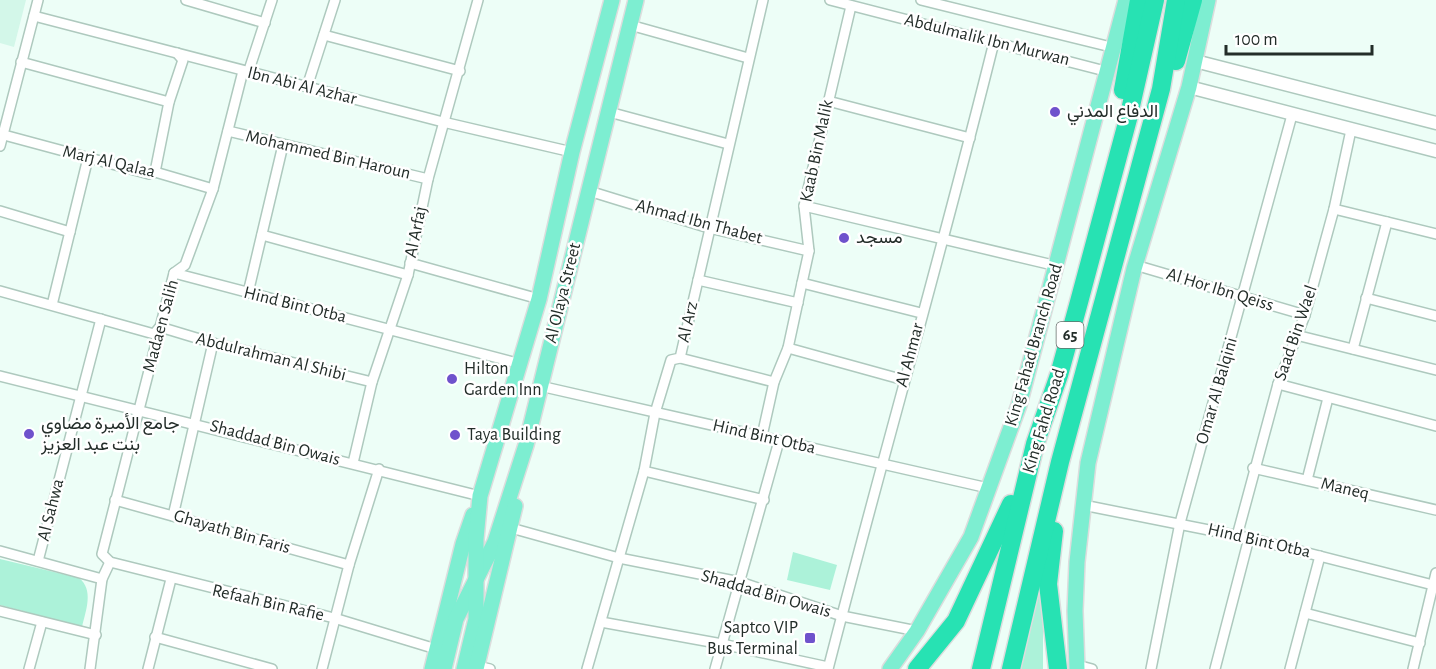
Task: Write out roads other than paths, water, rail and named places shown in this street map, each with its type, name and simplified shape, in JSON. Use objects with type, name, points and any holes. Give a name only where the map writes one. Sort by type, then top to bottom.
[{"type":"highway","points":[[1128,119],[1122,96],[1139,0]]},
{"type":"highway","name":"King Fahd Road","points":[[981,669],[1035,444],[1059,375],[1128,119],[1155,0]]},
{"type":"highway","name":"King Fahd Road","points":[[1011,669],[1060,462],[1161,89],[1176,0]]},
{"type":"highway","points":[[1161,89],[1176,61],[1193,0]]},
{"type":"highway","points":[[931,669],[1006,518],[1035,444]]},
{"type":"highway","points":[[1058,669],[1048,584],[1060,462]]},
{"type":"highway","points":[[1050,596],[1050,669]]},
{"type":"highway","points":[[918,669],[956,621]]},
{"type":"main road","name":"Al Olaya Street","points":[[477,668],[476,582],[480,496],[539,299],[572,152],[612,0]]},
{"type":"main road","name":"Al Olaya Street","points":[[444,669],[456,619],[495,542],[526,445],[636,0]]},
{"type":"main road","name":"King Fahad Branch Road","points":[[890,669],[917,631],[970,537],[1019,405],[1109,72],[1126,0]]},
{"type":"main road","points":[[1077,667],[1075,602],[1088,463],[1135,265],[1189,87],[1208,0]]},
{"type":"main road","points":[[477,668],[511,528],[526,445]]},
{"type":"main road","points":[[432,669],[463,543],[480,496]]},
{"type":"street","points":[[0,146],[38,0]]},
{"type":"street","points":[[186,0],[211,3],[265,23]]},
{"type":"street","name":"Madaen Salih","points":[[102,554],[174,273],[185,265],[213,189],[246,70],[272,0]]},
{"type":"street","points":[[307,87],[335,0]]},
{"type":"street","name":"Al Arfaj","points":[[353,464],[372,382],[408,275],[428,179],[478,0]]},
{"type":"street","name":"Al Arz","points":[[587,669],[644,471],[655,413],[671,360],[680,358],[763,0]]},
{"type":"street","name":"Abdulmalik Ibn Murwan","points":[[830,0],[1109,72]]},
{"type":"street","name":"Abdulmalik Ibn Murwan","points":[[921,0],[1115,48]]},
{"type":"street","name":"Kaab Bin Malik","points":[[762,436],[774,382],[788,348],[809,251],[804,206],[851,6]]},
{"type":"street","name":"Ibn Abi Al Azhar","points":[[34,16],[443,122],[572,152]]},
{"type":"street","points":[[630,25],[748,58]]},
{"type":"street","points":[[324,35],[460,71]]},
{"type":"street","name":"Al Ahmar","points":[[828,668],[921,313],[944,239],[994,42]]},
{"type":"street","points":[[155,172],[169,102],[183,60],[177,53]]},
{"type":"street","points":[[1195,61],[1436,123]]},
{"type":"street","points":[[21,62],[169,102]]},
{"type":"street","points":[[1189,87],[1436,151]]},
{"type":"street","points":[[828,101],[970,138]]},
{"type":"street","points":[[609,112],[728,144]]},
{"type":"street","name":"Omar Al Balqini","points":[[1151,669],[1180,523],[1292,115]]},
{"type":"street","name":"Saad Bin Wael","points":[[1237,536],[1253,468],[1278,384],[1305,315],[1334,209],[1351,130]]},
{"type":"street","name":"Mohammed Bin Haroun","points":[[228,131],[428,179]]},
{"type":"street","name":"Marj Al Qalaa","points":[[4,135],[149,174],[155,172],[213,189]]},
{"type":"street","points":[[248,293],[284,145]]},
{"type":"street","points":[[52,304],[88,158]]},
{"type":"street","name":"Ahmad Ibn Thabet","points":[[589,191],[709,228],[809,251]]},
{"type":"street","points":[[804,206],[1057,266]]},
{"type":"street","points":[[1334,209],[1436,234]]},
{"type":"street","points":[[0,211],[70,231]]},
{"type":"street","points":[[1353,349],[1387,222]]},
{"type":"street","points":[[262,235],[408,275]]},
{"type":"street","points":[[410,263],[539,299]]},
{"type":"street","name":"Al Hor Ibn Qeiss","points":[[1135,265],[1305,315]]},
{"type":"street","name":"Hind Bint Otba","points":[[174,273],[521,364]]},
{"type":"street","points":[[698,280],[798,303]]},
{"type":"street","points":[[802,283],[921,313]]},
{"type":"street","name":"Abdulrahman Al Shibi","points":[[0,291],[154,334],[160,327],[213,343],[372,382]]},
{"type":"street","points":[[1366,298],[1436,316]]},
{"type":"street","name":"Al Sahwa","points":[[38,561],[101,319]]},
{"type":"street","points":[[1296,335],[1436,370]]},
{"type":"street","points":[[173,516],[213,343]]},
{"type":"street","points":[[788,348],[903,380]]},
{"type":"street","points":[[680,358],[774,382]]},
{"type":"street","name":"Shaddad Bin Owais","points":[[0,376],[139,412],[194,422],[480,496]]},
{"type":"street","points":[[1278,384],[1436,426]]},
{"type":"street","name":"Hind Bint Otba","points":[[540,386],[988,488]]},
{"type":"street","points":[[1307,480],[1328,398]]},
{"type":"street","points":[[715,669],[779,441]]},
{"type":"street","name":"Maneq","points":[[1253,468],[1436,510]]},
{"type":"street","points":[[322,669],[349,565],[379,469]]},
{"type":"street","points":[[644,471],[764,500]]},
{"type":"street","name":"Ghayath Bin Faris","points":[[115,500],[349,565]]},
{"type":"street","name":"Hind Bint Otba","points":[[1083,505],[1249,538],[1433,585]]},
{"type":"street","name":"Shaddad Bin Owais","points":[[511,528],[619,558],[740,582],[842,616],[917,631]]},
{"type":"street","points":[[1215,669],[1249,538]]},
{"type":"street","points":[[0,551],[102,579]]},
{"type":"street","name":"Refaah Bin Rafie","points":[[102,554],[110,562],[334,618],[436,649]]},
{"type":"street","points":[[1290,669],[1320,556]]},
{"type":"street","points":[[90,669],[102,579],[110,562]]},
{"type":"street","points":[[1413,669],[1436,573]]},
{"type":"street","points":[[148,669],[171,579]]},
{"type":"street","points":[[0,611],[96,636]]},
{"type":"street","points":[[1305,613],[1420,643]]},
{"type":"street","points":[[29,669],[42,622]]},
{"type":"street","points":[[601,622],[722,644],[828,668]]},
{"type":"street","points":[[155,637],[272,669]]},
{"type":"street","points":[[1077,667],[1092,669]]},
{"type":"place","name":"الدفاع المدني","points":[[1055,112]]},
{"type":"place","name":"مسجد","points":[[844,238]]},
{"type":"place","name":"Hilton Garden Inn","points":[[452,379]]},
{"type":"place","name":"جامع الأميرة مضاوي بنت عبد العزيز","points":[[29,434]]},
{"type":"place","name":"Taya Building","points":[[455,435]]},
{"type":"place","name":"Saptco VIP Bus Terminal","points":[[810,638]]}]
